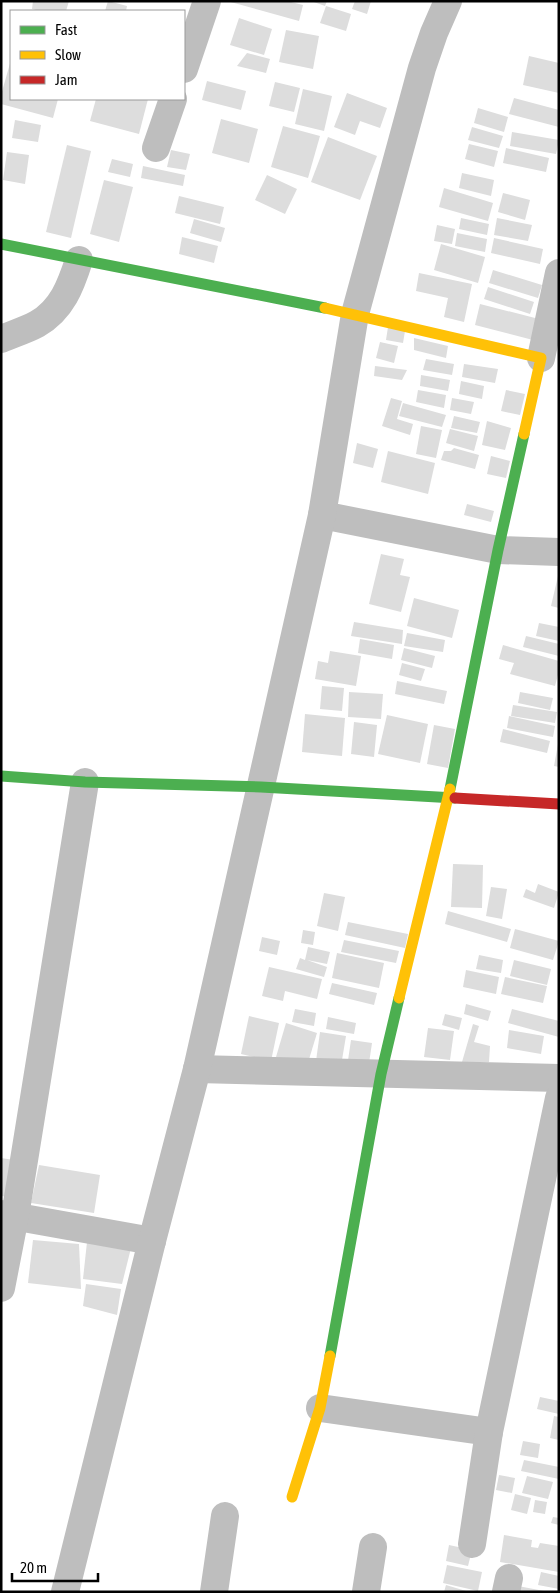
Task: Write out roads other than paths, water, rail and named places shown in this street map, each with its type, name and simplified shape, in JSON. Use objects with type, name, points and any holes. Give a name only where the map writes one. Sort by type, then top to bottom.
[{"type":"street","points":[[185,66],[207,1]]},
{"type":"street","points":[[64,1592],[197,1069],[322,515],[355,314],[422,68],[448,1]]},
{"type":"street","points":[[156,148],[173,100]]},
{"type":"street","points":[[1,244],[355,314],[541,358]]},
{"type":"street","points":[[1,339],[38,324],[57,307],[70,287],[79,260]]},
{"type":"street","points":[[292,1497],[320,1408],[381,1074],[448,797],[498,550],[559,273]]},
{"type":"street","points":[[322,515],[498,550],[559,552]]},
{"type":"street","points":[[1,776],[85,782],[261,787],[559,804]]},
{"type":"street","points":[[1,1288],[8,1215],[85,782]]},
{"type":"street","points":[[197,1069],[559,1078]]},
{"type":"street","points":[[472,1544],[489,1432],[559,1098]]},
{"type":"street","points":[[8,1215],[152,1241]]},
{"type":"street","points":[[320,1408],[489,1432]]},
{"type":"street","points":[[214,1592],[225,1516]]},
{"type":"street","points":[[366,1592],[373,1547]]}]
